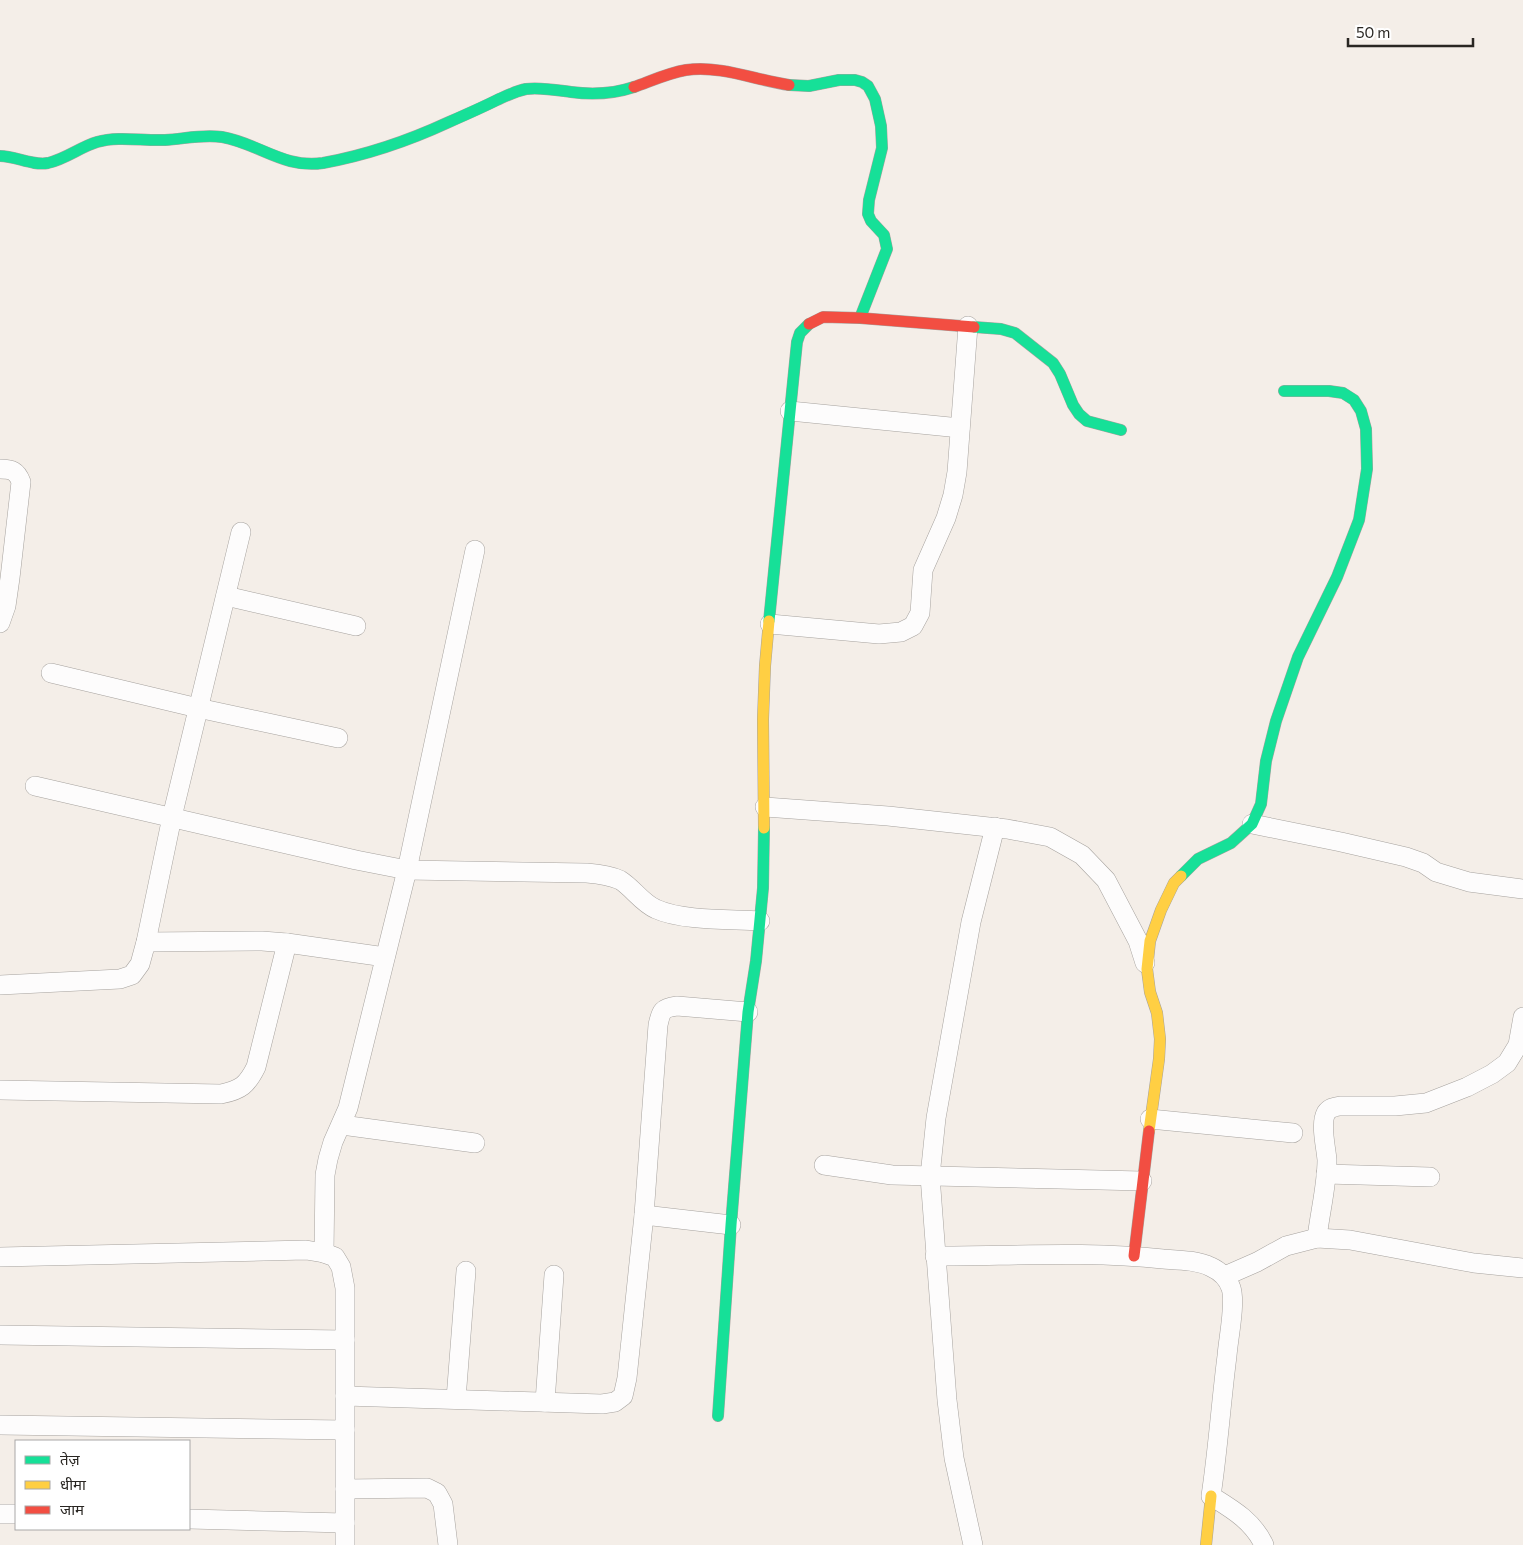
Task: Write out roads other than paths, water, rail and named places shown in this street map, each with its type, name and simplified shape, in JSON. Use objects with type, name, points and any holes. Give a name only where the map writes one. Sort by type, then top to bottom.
[{"type":"street","points":[[0,156],[7,155],[29,162],[46,163],[61,159],[86,146],[116,139],[169,140],[212,136],[229,138],[285,161],[302,164],[318,163],[352,158],[380,150],[509,95],[526,90],[540,89],[599,94],[617,92],[679,71],[695,69],[715,69],[809,86],[846,79],[859,81],[868,86],[876,100],[881,128],[882,149],[868,214],[872,223],[886,237],[887,249],[860,318]]},
{"type":"street","points":[[718,1416],[748,1012],[763,888],[765,807],[763,719],[765,666],[797,342],[800,333],[807,325],[823,317],[968,326],[1001,329],[1016,333],[1053,363],[1079,414],[1087,421],[1121,430]]},
{"type":"street","points":[[770,624],[879,634],[900,632],[913,626],[920,613],[923,570],[946,518],[953,495],[957,472],[968,326]]},
{"type":"street","points":[[1147,969],[1150,941],[1160,910],[1174,883],[1198,859],[1231,843],[1252,824],[1261,804],[1266,761],[1276,721],[1298,657],[1337,577],[1358,520],[1367,469],[1366,429],[1362,411],[1354,400],[1343,393],[1329,391],[1284,391]]},
{"type":"street","points":[[790,411],[960,428]]},
{"type":"street","points":[[0,470],[11,469],[18,473],[21,482],[5,578],[6,606],[0,623]]},
{"type":"street","points":[[0,985],[120,979],[132,974],[140,964],[172,818],[241,532]]},
{"type":"street","points":[[324,1253],[325,1174],[328,1159],[333,1142],[342,1126],[348,1108],[407,870],[475,550]]},
{"type":"street","points":[[226,596],[356,626]]},
{"type":"street","points":[[51,673],[198,708],[338,738]]},
{"type":"street","points":[[35,786],[407,870],[607,875],[621,881],[643,901],[668,914],[685,917],[760,921]]},
{"type":"street","points":[[765,807],[888,816],[995,827],[1050,837],[1082,856],[1106,880],[1138,941],[1147,969],[1150,992],[1157,1013],[1160,1040],[1134,1256]]},
{"type":"street","points":[[1252,824],[1406,857],[1423,863],[1436,872],[1469,882],[1523,889]]},
{"type":"street","points":[[973,1545],[954,1458],[947,1400],[930,1176],[936,1118],[971,922],[995,827]]},
{"type":"street","points":[[146,942],[262,941],[385,957]]},
{"type":"street","points":[[0,1090],[221,1094],[234,1091],[249,1081],[256,1067],[287,943]]},
{"type":"street","points":[[345,1396],[602,1404],[615,1402],[623,1396],[628,1369],[644,1215],[658,1025],[661,1013],[666,1008],[677,1006],[748,1012]]},
{"type":"street","points":[[1317,1238],[1327,1161],[1324,1122],[1326,1112],[1332,1108],[1426,1103],[1448,1095],[1492,1074],[1507,1063],[1518,1045],[1522,1028]]},
{"type":"street","points":[[1150,1119],[1293,1132]]},
{"type":"street","points":[[342,1126],[475,1143]]},
{"type":"street","points":[[824,1165],[892,1175],[1142,1181]]},
{"type":"street","points":[[1326,1174],[1430,1177]]},
{"type":"street","points":[[644,1215],[731,1225]]},
{"type":"street","points":[[1225,1276],[1257,1262],[1286,1246],[1317,1238],[1350,1240],[1464,1262],[1523,1268]]},
{"type":"street","points":[[0,1257],[296,1251],[324,1253],[335,1257],[341,1267],[345,1288],[345,1545]]},
{"type":"street","points":[[936,1256],[1134,1256],[1193,1262],[1211,1266],[1225,1276],[1232,1289],[1232,1312],[1206,1545]]},
{"type":"street","points":[[456,1399],[466,1271]]},
{"type":"street","points":[[545,1402],[554,1275]]},
{"type":"street","points":[[0,1335],[346,1340]]},
{"type":"street","points":[[0,1425],[345,1430]]},
{"type":"street","points":[[345,1490],[427,1488],[437,1493],[443,1504],[448,1545]]},
{"type":"street","points":[[1211,1496],[1236,1512],[1250,1524],[1264,1545]]},
{"type":"street","points":[[0,1514],[15,1514]]},
{"type":"street","points":[[190,1519],[345,1523]]}]
